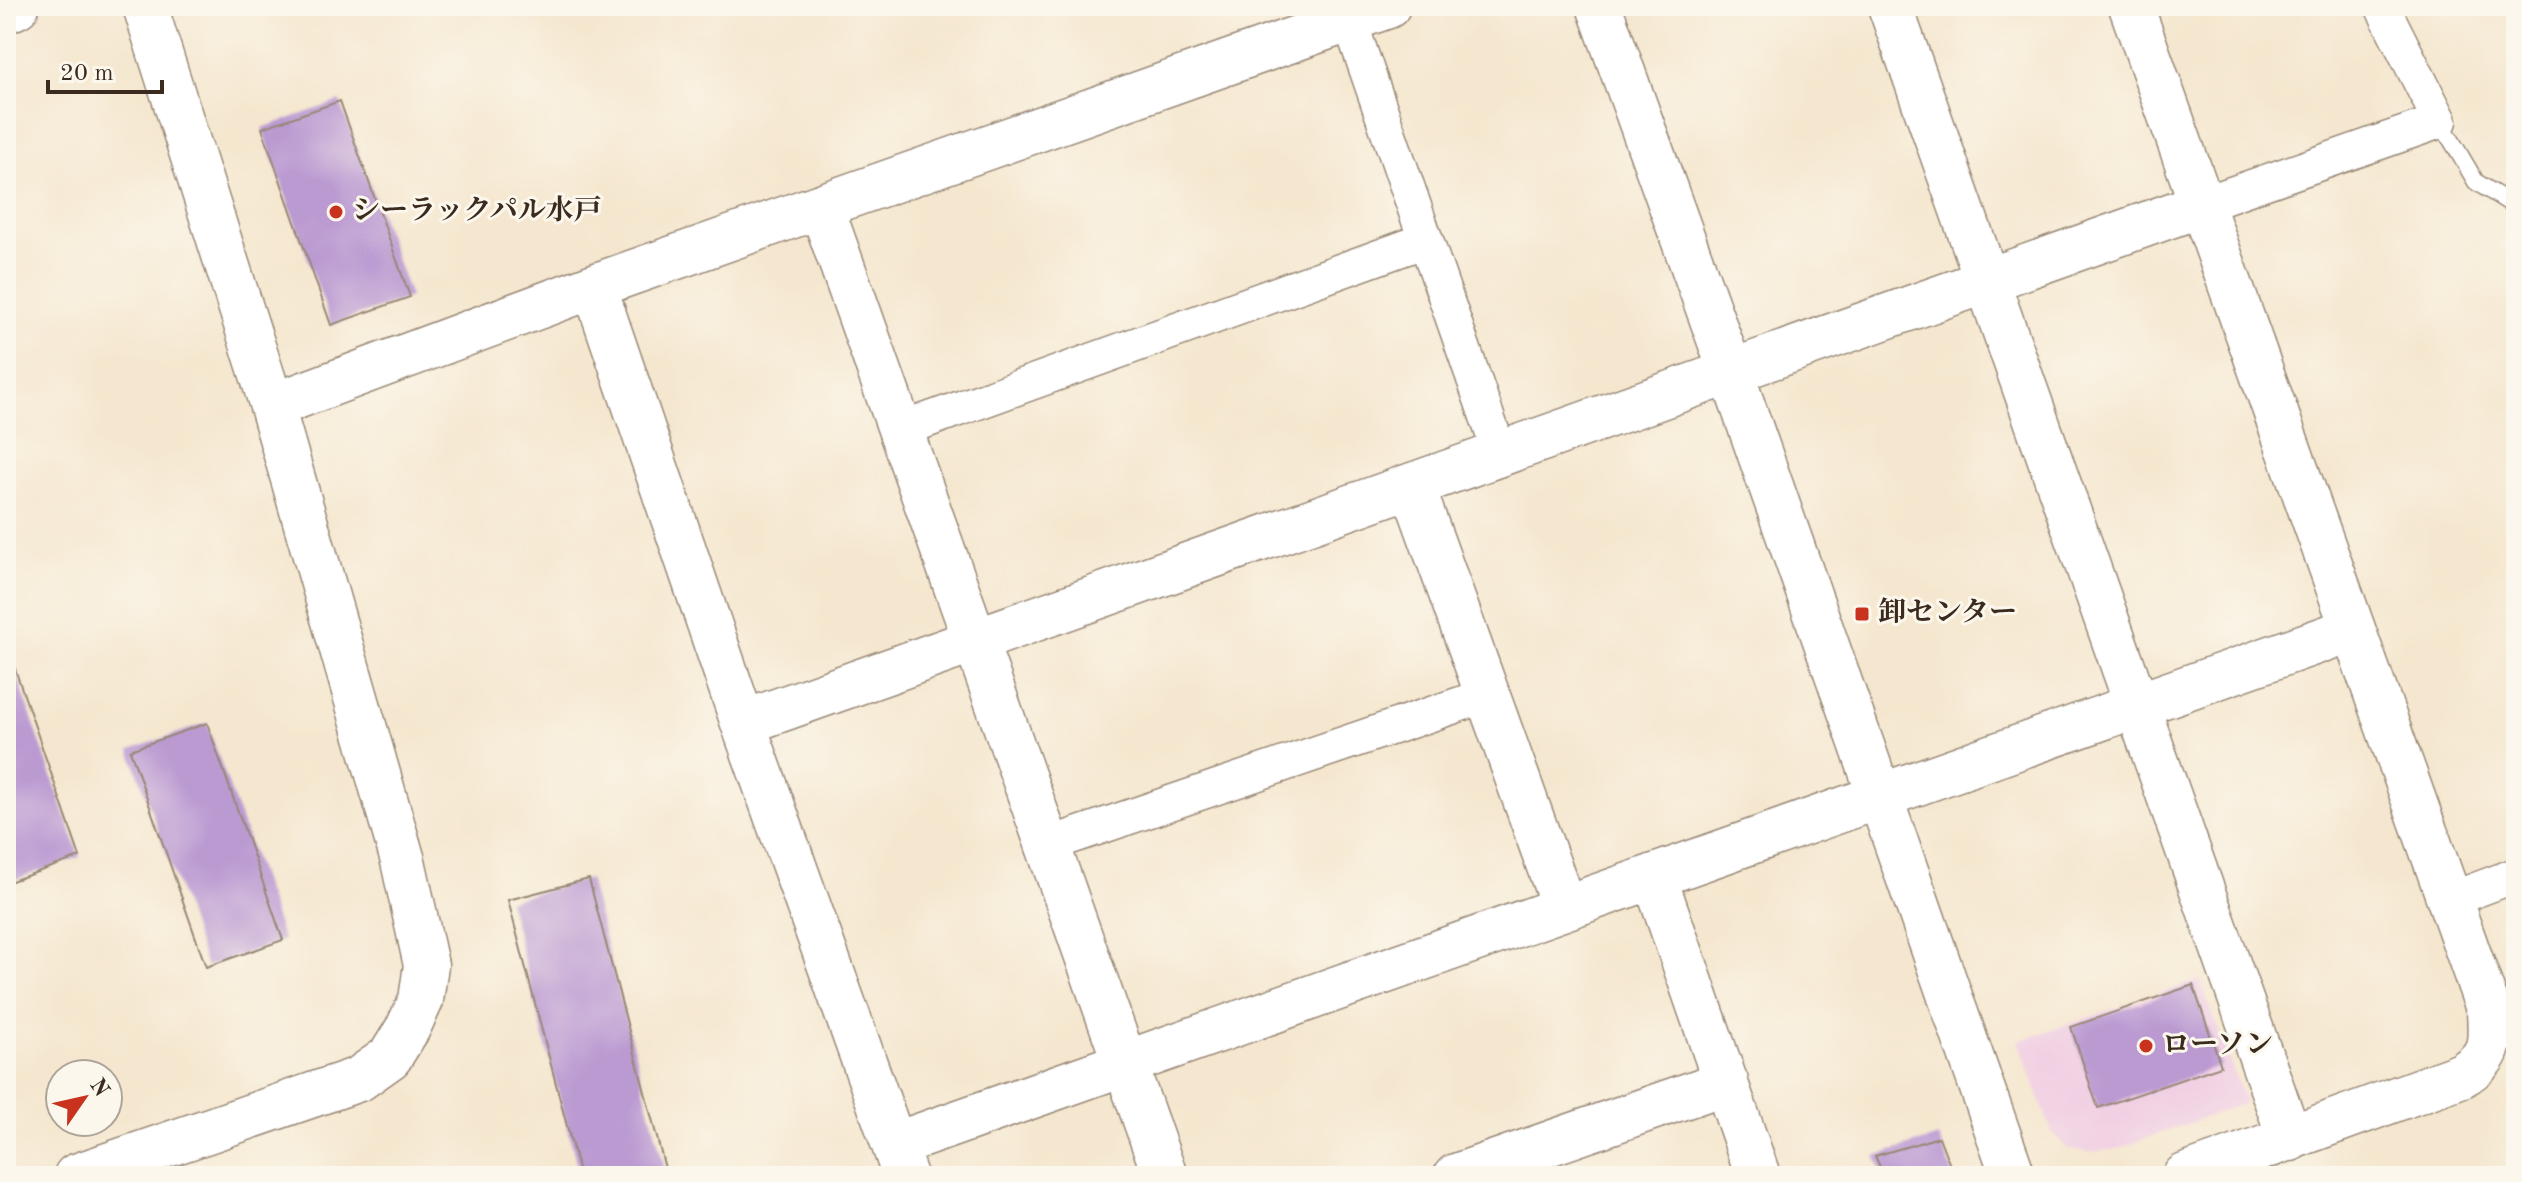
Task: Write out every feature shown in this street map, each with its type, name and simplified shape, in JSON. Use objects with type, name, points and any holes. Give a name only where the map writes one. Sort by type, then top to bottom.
[{"type":"street","points":[[6,11],[17,6]]},
{"type":"street","points":[[76,1176],[359,1079],[390,1057],[408,1028],[421,1000],[426,965],[403,861],[272,406],[145,6]]},
{"type":"street","points":[[1599,6],[2013,1176]]},
{"type":"street","points":[[1890,6],[2290,1139]]},
{"type":"street","points":[[2131,6],[2489,1011],[2488,1051],[2477,1066],[2462,1075],[2185,1176]]},
{"type":"street","points":[[743,723],[2440,121],[2382,6]]},
{"type":"street","points":[[272,406],[594,286],[1369,12],[1426,240],[1500,454]]},
{"type":"street","points":[[821,206],[1165,1176]]},
{"type":"street","points":[[900,430],[1426,240]]},
{"type":"street","points":[[594,286],[743,723],[900,1160],[1125,1063],[2353,629]]},
{"type":"street","points":[[1412,485],[1564,908]]},
{"type":"street","points":[[1047,845],[1487,695]]},
{"type":"street","points":[[2449,900],[2516,875]]},
{"type":"street","points":[[1654,876],[1758,1176]]},
{"type":"street","points":[[1456,1176],[1726,1082]]},
{"type":"lane","points":[[2440,121],[2476,182],[2516,207]]},
{"type":"shaded area","points":[[2200,980],[2245,1103],[2117,1149],[2089,1152],[2068,1149],[2052,1132],[2018,1041]]},
{"type":"building","name":"シーラックパル水戸","points":[[340,101],[410,297],[331,325],[262,128]]},
{"type":"building","points":[[6,643],[80,857],[6,883]]},
{"type":"building","points":[[207,723],[283,940],[206,967],[130,750]]},
{"type":"building","points":[[589,879],[667,1176],[580,1176],[508,900]]},
{"type":"building","name":"ローソン","points":[[2193,985],[2221,1066],[2098,1108],[2071,1027]]},
{"type":"building","points":[[1939,1137],[1954,1176],[1884,1176],[1875,1156]]},
{"type":"place","name":"シーラックパル水戸","points":[[336,212]]},
{"type":"place","name":"卸センター","points":[[1862,614]]},
{"type":"place","name":"ローソン","points":[[2146,1046]]}]
